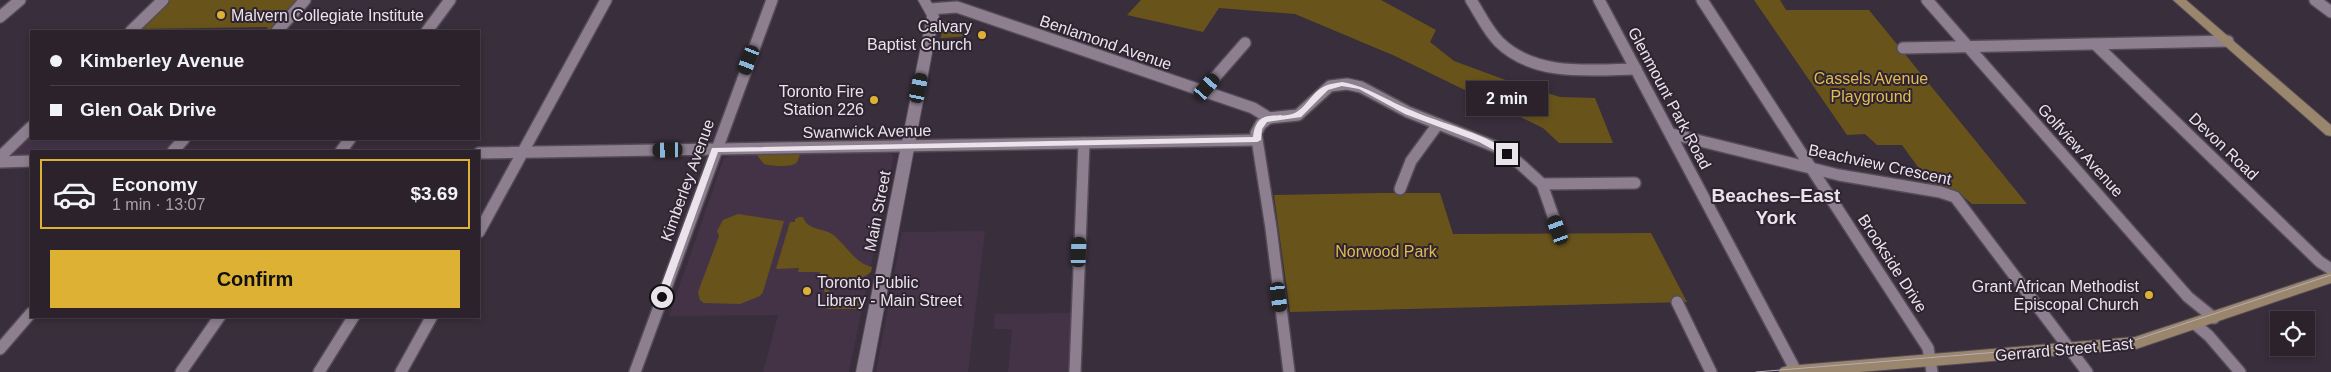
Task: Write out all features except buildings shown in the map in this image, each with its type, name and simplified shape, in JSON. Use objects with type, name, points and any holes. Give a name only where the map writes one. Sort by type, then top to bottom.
[{"type":"main road","points":[[2179,0],[2331,132]]},
{"type":"main road","name":"Gerrard Street East","points":[[1791,372],[1931,366],[2136,343],[2331,278]]},
{"type":"street","points":[[0,17],[20,0]]},
{"type":"street","points":[[131,30],[163,0]]},
{"type":"street","points":[[279,30],[306,0]]},
{"type":"street","points":[[428,30],[450,0]]},
{"type":"street","points":[[480,230],[606,0]]},
{"type":"street","name":"Kimberley Avenue","points":[[635,372],[715,150],[772,0]]},
{"type":"street","points":[[1471,0],[1500,43],[1523,58],[1540,64],[1567,69],[1636,69]]},
{"type":"street","name":"Glenmount Park Road","points":[[1599,0],[1672,134],[1791,372]]},
{"type":"street","name":"Brookside Drive","points":[[1702,0],[1928,347],[1931,366]]},
{"type":"street","name":"Golfview Avenue","points":[[1927,0],[2188,297],[2214,318]]},
{"type":"street","points":[[2315,0],[2331,12]]},
{"type":"street","name":"Benlamond Avenue","points":[[927,4],[956,8],[1253,108],[1269,118]]},
{"type":"street","name":"Main Street","points":[[864,372],[933,16],[927,4]]},
{"type":"street","points":[[1902,48],[2228,41]]},
{"type":"street","points":[[1203,91],[1245,43]]},
{"type":"street","name":"Devon Road","points":[[2095,44],[2312,254],[2331,269]]},
{"type":"street","points":[[1289,372],[1271,228],[1257,140],[1258,128],[1269,118],[1298,115],[1326,88],[1347,84],[1366,89],[1393,105],[1496,147],[1519,163],[1542,184],[1558,230]]},
{"type":"street","points":[[1400,189],[1412,161],[1438,124]]},
{"type":"street","points":[[0,157],[30,128]]},
{"type":"street","name":"Beachview Crescent","points":[[1672,134],[1838,175],[1940,192],[1955,198],[1966,209],[2088,372]]},
{"type":"street","points":[[174,150],[183,140]]},
{"type":"street","name":"Swanwick Avenue","points":[[480,154],[1257,140]]},
{"type":"street","points":[[1075,372],[1084,143]]},
{"type":"street","points":[[0,162],[30,161]]},
{"type":"street","points":[[1542,184],[1634,183]]},
{"type":"street","points":[[1677,302],[1710,372]]},
{"type":"street","points":[[0,349],[30,314]]},
{"type":"street","points":[[182,372],[219,318]]},
{"type":"street","points":[[319,372],[353,318]]},
{"type":"street","points":[[401,372],[431,318]]},
{"type":"street","points":[[2195,324],[2240,372]]},
{"type":"shaded area","points":[[30,136],[30,140],[175,140],[165,150],[30,150],[30,157],[14,157],[14,152]]},
{"type":"shaded area","points":[[885,152],[892,154],[893,158],[849,372],[763,372],[778,315],[669,316],[724,158],[733,155]]},
{"type":"shaded area","points":[[985,231],[968,372],[876,372],[902,232]]},
{"type":"shaded area","points":[[1071,313],[1069,372],[1008,372],[1012,329],[994,329],[995,314]]},
{"type":"green space","name":"Malvern Collegiate Institute","points":[[170,0],[299,0],[273,30],[266,30],[268,27],[140,29]]},
{"type":"green space","points":[[1141,0],[1381,0],[1436,30],[1430,42],[1454,61],[1511,82],[1560,97],[1595,98],[1613,143],[1559,143],[1543,128],[1395,56],[1295,14],[1219,8],[1203,32],[1127,15]]},
{"type":"green space","name":"Cassels Avenue Playground","points":[[1754,0],[1780,0],[1786,10],[1869,10],[2027,204],[1972,204],[1958,192],[1931,185],[1902,145],[1877,145],[1865,134],[1847,135]]},
{"type":"green space","points":[[943,20],[949,24],[947,27],[971,36],[941,38]]},
{"type":"green space","points":[[800,154],[795,164],[781,166],[764,164],[757,155]]},
{"type":"green space","name":"Norwood Park","points":[[1440,193],[1453,234],[1651,233],[1687,302],[1290,312],[1274,195]]},
{"type":"green space","points":[[738,214],[784,221],[763,292],[760,296],[740,304],[704,303],[700,300],[698,292],[719,236],[717,231],[723,220]]},
{"type":"green space","points":[[803,217],[811,227],[832,234],[860,262],[872,267],[871,272],[852,283],[830,288],[829,292],[824,292],[826,281],[819,280],[820,272],[798,272],[799,268],[776,269],[790,222],[795,222],[795,219]]},
{"type":"green space","points":[[853,294],[864,304],[863,309],[827,309],[828,302],[851,302]]},
{"type":"tram line","points":[[1756,372],[2132,341],[2331,275]]},
{"type":"place","name":"Malvern Collegiate Institute","points":[[221,15]]},
{"type":"place","name":"Calvary Baptist Church","points":[[982,35]]},
{"type":"place","name":"Toronto Fire Station 226","points":[[874,100]]},
{"type":"place","name":"Toronto Public Library - Main Street","points":[[807,291]]},
{"type":"place","name":"Grant African Methodist Episcopal Church","points":[[2149,295]]},
{"type":"district","name":"Beaches–East York","points":[[1776,206]]},
{"type":"route","points":[[662,297],[715,150],[1257,140],[1256,133],[1264,120],[1269,118],[1288,118],[1298,115],[1326,88],[1342,84],[1366,89],[1408,112],[1482,140],[1507,154]]}]
